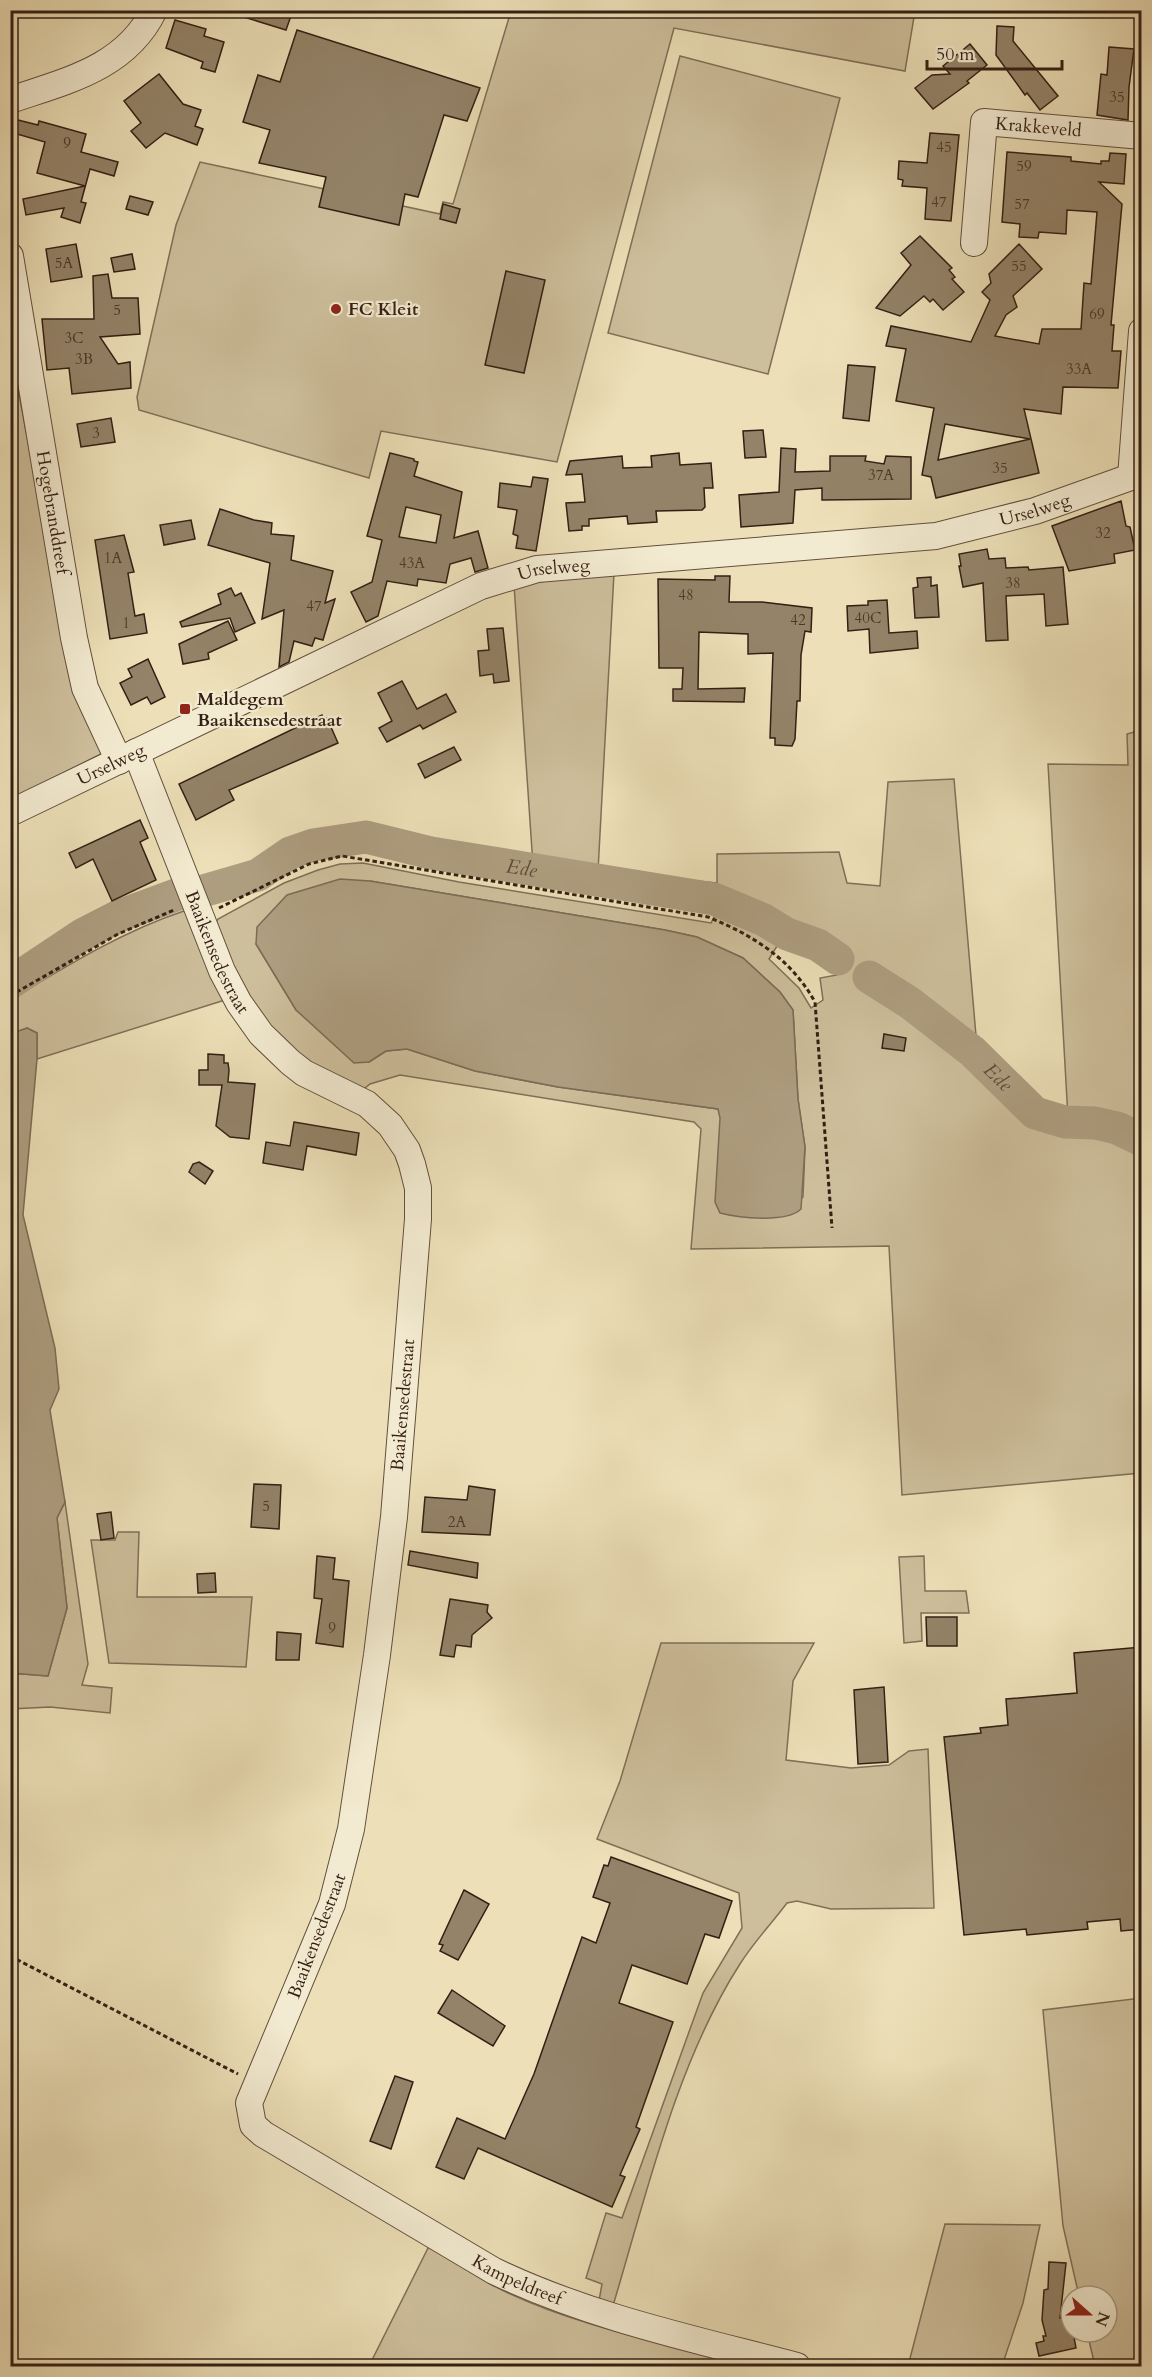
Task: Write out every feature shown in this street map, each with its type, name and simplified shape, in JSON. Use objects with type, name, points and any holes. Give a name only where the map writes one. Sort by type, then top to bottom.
[{"type":"street","points":[[10,100],[103,65],[130,45],[154,10]]},
{"type":"street","name":"Krakkeveld","points":[[974,243],[984,122],[1142,136]]},
{"type":"street","name":"Hogebranddreef","points":[[10,256],[74,638],[85,688],[127,756]]},
{"type":"street","points":[[1136,475],[1142,331]]},
{"type":"street","name":"Urselweg","points":[[10,813],[481,586],[537,569],[936,536],[1035,511],[1136,475]]},
{"type":"street","name":"Baaikensedestraat","points":[[127,756],[198,909],[231,989],[251,1021],[270,1044],[304,1073],[367,1104],[399,1137],[412,1164],[419,1204],[394,1517],[377,1655],[351,1829],[332,1904],[249,2103],[249,2115],[253,2125],[263,2134]]},
{"type":"street","name":"Kampeldreef","points":[[263,2134],[494,2271],[531,2289],[612,2317],[797,2367]]},
{"type":"path","points":[[10,996],[118,934],[198,909],[309,864],[342,856],[708,917],[739,929],[787,963],[802,979],[815,1002],[832,1228]]},
{"type":"path","points":[[10,1956],[256,2084]]},
{"type":"shaded area","points":[[511,11],[915,11],[905,71],[674,28],[557,462],[381,431],[369,478],[139,410],[137,397],[176,225],[200,162],[440,214],[443,202],[453,204]]},
{"type":"shaded area","points":[[680,56],[840,98],[768,374],[608,333]]},
{"type":"shaded area","points":[[10,346],[75,693],[105,752],[11,799]]},
{"type":"shaded area","points":[[614,573],[598,871],[717,883],[717,854],[839,852],[847,883],[880,886],[888,782],[954,779],[978,1059],[1040,1110],[1068,1118],[1048,764],[1128,765],[1127,734],[1141,730],[1141,1473],[902,1495],[889,1246],[691,1249],[701,1129],[694,1122],[400,1075],[370,1084],[359,1093],[305,1059],[275,1033],[235,983],[214,926],[218,919],[284,883],[340,864],[363,863],[459,882],[711,923],[718,911],[534,880],[514,585]],"holes":[[[370,881],[665,930],[697,937],[743,958],[780,992],[793,1010],[798,1099],[805,1147],[803,1197],[779,1217],[759,1217],[718,1109],[558,1087],[475,1071],[407,1049],[386,1051],[369,1062],[296,1010],[256,944]],[[782,938],[836,960],[837,975],[820,978],[823,1000],[811,1008],[799,988],[769,959]]]},
{"type":"shaded area","points":[[340,879],[370,881],[665,930],[697,937],[743,958],[780,992],[793,1010],[798,1099],[805,1147],[801,1209],[774,1218],[750,1218],[720,1213],[715,1202],[720,1118],[718,1109],[558,1087],[475,1071],[407,1049],[386,1051],[369,1062],[354,1063],[296,1010],[256,944],[257,927],[287,895]]},
{"type":"shaded area","points":[[184,911],[191,920],[225,1000],[37,1059],[37,1033],[27,1028],[11,1034],[10,1000],[117,939]]},
{"type":"shaded area","points":[[27,1028],[37,1033],[37,1059],[23,1215],[55,1348],[59,1389],[50,1410],[65,1502],[57,1518],[67,1608],[48,1676],[10,1673],[10,1034]]},
{"type":"shaded area","points":[[65,1502],[88,1664],[82,1685],[112,1688],[110,1713],[50,1707],[11,1709],[10,1673],[48,1676],[67,1608],[57,1518]]},
{"type":"shaded area","points":[[118,1532],[139,1532],[137,1597],[252,1597],[246,1667],[109,1663],[91,1540],[115,1540]]},
{"type":"shaded area","points":[[924,1556],[925,1591],[966,1591],[969,1613],[921,1613],[922,1641],[904,1643],[899,1557]]},
{"type":"shaded area","points":[[661,1643],[814,1643],[793,1681],[786,1760],[851,1768],[889,1765],[909,1751],[928,1749],[934,1908],[831,1909],[797,1901],[787,1903],[740,1964],[698,2044],[665,2132],[612,2309],[598,2306],[602,2284],[586,2278],[606,2213],[622,2218],[703,1993],[742,1928],[739,1893],[597,1839],[620,1781]]},
{"type":"shaded area","points":[[1141,1998],[1141,2366],[1095,2366],[1090,2344],[1119,2344],[1119,2284],[1076,2284],[1063,2226],[1043,2010]]},
{"type":"shaded area","points":[[945,2224],[1040,2225],[1023,2303],[1002,2366],[908,2366]]},
{"type":"shaded area","points":[[430,2244],[492,2285],[523,2300],[621,2333],[755,2366],[369,2366]]},
{"type":"building","points":[[235,10],[293,10],[286,30],[234,14]]},
{"type":"building","points":[[175,20],[206,29],[204,36],[224,42],[215,72],[201,68],[203,62],[166,48]]},
{"type":"building","points":[[997,26],[1014,27],[1013,41],[1058,96],[1040,110],[1027,93],[1025,95],[996,55]]},
{"type":"building","points":[[297,30],[480,88],[467,121],[444,115],[418,197],[405,194],[399,225],[319,207],[326,177],[259,163],[270,130],[243,122],[258,75],[280,82]]},
{"type":"building","points":[[970,44],[987,65],[967,81],[969,83],[933,109],[915,88],[932,75],[950,74],[943,66]]},
{"type":"building","points":[[1109,47],[1134,49],[1128,120],[1097,115],[1101,74],[1107,75]]},
{"type":"building","points":[[159,74],[183,104],[201,110],[195,126],[203,129],[197,145],[165,133],[146,148],[131,131],[141,123],[124,101]]},
{"type":"building","points":[[14,119],[38,125],[39,121],[86,134],[81,152],[118,162],[114,176],[90,169],[81,202],[86,203],[80,223],[61,217],[64,208],[26,215],[23,199],[85,186],[37,173],[45,142],[10,132]]},
{"type":"building","points":[[930,133],[959,135],[951,221],[925,219],[927,188],[902,186],[903,180],[898,179],[899,161],[927,163]]},
{"type":"building","points":[[1007,152],[1071,157],[1071,161],[1101,164],[1101,161],[1109,161],[1110,153],[1126,154],[1124,184],[1099,182],[1122,204],[1111,325],[1114,325],[1112,351],[1121,351],[1118,388],[1063,387],[1061,414],[1024,409],[1039,473],[936,498],[931,477],[922,475],[934,408],[896,401],[906,349],[886,346],[891,326],[971,342],[990,300],[982,292],[991,283],[989,274],[1019,244],[1042,269],[1013,296],[1017,307],[1006,315],[995,336],[1039,344],[1042,329],[1081,329],[1084,283],[1091,284],[1097,212],[1067,210],[1066,234],[1039,232],[1038,238],[1019,237],[1020,224],[1002,222]],"holes":[[[945,424],[1030,439],[938,460]]]},
{"type":"building","points":[[130,196],[153,202],[148,215],[126,209]]},
{"type":"building","points":[[443,204],[460,209],[456,223],[440,219]]},
{"type":"building","points":[[920,236],[952,268],[949,270],[955,277],[952,279],[964,292],[943,310],[933,299],[930,302],[924,296],[900,316],[876,308],[911,265],[901,253]]},
{"type":"building","points":[[76,244],[82,277],[51,282],[46,249]]},
{"type":"building","points":[[132,254],[135,269],[114,272],[111,258]]},
{"type":"building","points":[[506,271],[545,280],[524,373],[485,365]]},
{"type":"building","points":[[108,274],[112,298],[138,298],[140,334],[100,337],[118,364],[130,362],[131,388],[72,394],[69,368],[47,370],[42,319],[94,319],[93,276]]},
{"type":"building","points":[[848,365],[875,367],[869,421],[843,418]]},
{"type":"building","points":[[111,418],[115,442],[81,447],[77,424]]},
{"type":"building","points":[[763,430],[766,457],[745,458],[743,431]]},
{"type":"building","points":[[781,448],[796,449],[795,472],[830,471],[830,456],[866,456],[865,461],[884,464],[886,456],[911,457],[911,499],[822,500],[822,488],[795,490],[793,523],[741,527],[739,495],[779,492]]},
{"type":"building","points":[[390,453],[414,459],[418,462],[414,476],[462,492],[454,538],[478,531],[488,568],[475,572],[471,558],[450,564],[446,583],[418,579],[417,586],[387,581],[378,616],[366,622],[351,592],[372,582],[382,540],[367,536]],"holes":[[[406,507],[441,515],[436,543],[399,537]]]},
{"type":"building","points":[[679,453],[680,465],[711,463],[713,488],[704,488],[705,507],[702,510],[656,511],[657,522],[628,524],[627,516],[589,519],[589,526],[582,526],[582,530],[569,531],[566,503],[585,502],[582,474],[566,475],[570,461],[622,456],[623,468],[652,467],[651,456]]},
{"type":"building","points":[[533,477],[548,479],[536,551],[516,548],[518,536],[513,534],[517,510],[498,507],[500,483],[531,487]]},
{"type":"building","points":[[1121,501],[1126,526],[1130,527],[1135,550],[1114,554],[1115,563],[1069,571],[1052,526]]},
{"type":"building","points":[[220,509],[272,523],[271,534],[294,536],[291,560],[333,571],[325,603],[335,599],[323,640],[315,638],[312,646],[294,641],[289,662],[279,667],[284,610],[262,619],[270,563],[208,545]]},
{"type":"building","points":[[191,520],[195,539],[164,545],[160,525]]},
{"type":"building","points":[[124,535],[134,572],[128,573],[135,616],[144,614],[147,633],[110,639],[95,540]]},
{"type":"building","points":[[987,549],[989,559],[1005,558],[1006,568],[1028,567],[1029,570],[1063,567],[1068,624],[1046,626],[1044,594],[1006,596],[1008,640],[986,641],[983,583],[963,587],[959,554]]},
{"type":"building","points":[[715,576],[730,576],[729,602],[762,602],[812,608],[811,632],[805,631],[801,655],[800,701],[797,701],[795,739],[792,746],[775,745],[775,738],[770,738],[773,653],[748,654],[748,634],[699,632],[698,689],[745,688],[744,702],[673,701],[673,689],[682,689],[683,668],[659,668],[658,579],[715,580]]},
{"type":"building","points":[[931,577],[931,586],[937,585],[939,617],[915,618],[913,588],[918,587],[917,578]]},
{"type":"building","points":[[231,588],[235,596],[241,593],[255,623],[235,632],[230,618],[182,627],[180,622],[221,604],[218,594]]},
{"type":"building","points":[[887,600],[889,633],[917,631],[918,648],[870,653],[869,629],[848,631],[847,606],[868,605],[868,601]]},
{"type":"building","points":[[228,621],[237,640],[208,653],[209,659],[183,664],[179,644]]},
{"type":"building","points":[[503,628],[509,681],[494,683],[493,674],[480,676],[478,651],[489,650],[487,629]]},
{"type":"building","points":[[148,659],[165,697],[151,704],[147,697],[131,705],[120,683],[132,677],[128,669]]},
{"type":"building","points":[[402,681],[417,709],[446,694],[456,712],[423,729],[420,725],[387,742],[379,728],[392,721],[378,693]]},
{"type":"building","points":[[322,715],[324,719],[327,718],[338,743],[229,790],[234,800],[196,820],[179,784]]},
{"type":"building","points":[[454,747],[461,760],[425,778],[418,764]]},
{"type":"building","points":[[140,820],[148,838],[140,842],[156,880],[112,901],[93,859],[76,868],[69,853]]},
{"type":"building","points":[[884,1034],[906,1038],[904,1051],[882,1048]]},
{"type":"building","points":[[208,1054],[224,1055],[224,1063],[228,1063],[228,1082],[255,1084],[249,1139],[230,1137],[216,1126],[222,1085],[199,1085],[199,1070],[208,1070]]},
{"type":"building","points":[[294,1122],[359,1133],[356,1155],[307,1146],[303,1170],[263,1163],[266,1142],[290,1146]]},
{"type":"building","points":[[199,1162],[213,1171],[205,1184],[189,1172],[193,1164]]},
{"type":"building","points":[[254,1484],[281,1485],[279,1529],[251,1527]]},
{"type":"building","points":[[469,1486],[495,1490],[490,1535],[422,1532],[425,1497],[467,1500]]},
{"type":"building","points":[[111,1512],[114,1538],[101,1540],[97,1514]]},
{"type":"building","points":[[410,1551],[478,1563],[477,1578],[408,1565]]},
{"type":"building","points":[[317,1556],[335,1558],[333,1579],[349,1581],[343,1647],[316,1643],[322,1599],[314,1598]]},
{"type":"building","points":[[215,1573],[216,1592],[198,1593],[197,1574]]},
{"type":"building","points":[[450,1599],[488,1605],[487,1612],[492,1618],[472,1635],[471,1647],[456,1645],[454,1657],[440,1655]]},
{"type":"building","points":[[926,1617],[957,1617],[957,1646],[927,1646]]},
{"type":"building","points":[[277,1632],[301,1634],[299,1660],[276,1660]]},
{"type":"building","points":[[1142,1647],[1142,1929],[1121,1931],[1120,1919],[1087,1922],[1088,1929],[1027,1935],[1026,1929],[964,1935],[944,1737],[981,1733],[980,1728],[1008,1725],[1006,1699],[1077,1693],[1074,1653]]},
{"type":"building","points":[[884,1687],[888,1762],[858,1764],[854,1690]]},
{"type":"building","points":[[611,1857],[732,1901],[719,1938],[705,1934],[687,1984],[632,1965],[619,2003],[673,2022],[636,2127],[640,2129],[620,2175],[625,2177],[612,2207],[478,2148],[464,2179],[436,2167],[457,2118],[505,2139],[534,2074],[582,1937],[596,1943],[610,1903],[593,1897],[604,1865],[608,1866]]},
{"type":"building","points":[[464,1890],[489,1904],[458,1960],[440,1951],[443,1945],[439,1944]]},
{"type":"building","points":[[452,1990],[505,2026],[493,2046],[438,2013]]},
{"type":"building","points":[[395,2076],[413,2082],[391,2149],[370,2141]]},
{"type":"building","points":[[1049,2262],[1066,2263],[1064,2284],[1059,2284],[1059,2344],[1075,2344],[1076,2348],[1039,2356],[1036,2343],[1044,2341],[1043,2336],[1046,2336],[1042,2320],[1044,2290],[1048,2289]]},
{"type":"waterway","name":"Ede","points":[[203,891],[258,875],[290,853],[313,845],[366,837],[431,853],[714,899],[764,920],[787,934],[818,945],[838,959]]},
{"type":"waterway","name":"Ede","points":[[10,983],[82,935],[119,916],[184,892]]},
{"type":"waterway","name":"Ede","points":[[869,977],[910,1003],[973,1052],[1035,1113],[1065,1122],[1095,1123],[1117,1128],[1142,1140]]},
{"type":"place","name":"FC Kleit","points":[[336,309]]},
{"type":"place","name":"Maldegem Baaikensedestraat","points":[[185,709]]}]
